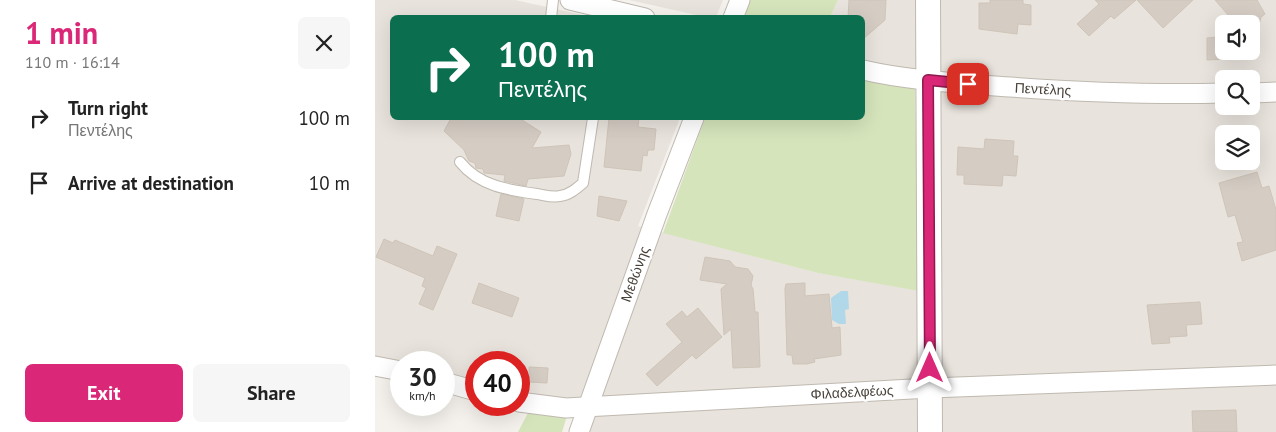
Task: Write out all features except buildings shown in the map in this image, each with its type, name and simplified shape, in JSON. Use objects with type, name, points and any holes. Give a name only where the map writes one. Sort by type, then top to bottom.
[{"type":"street","points":[[570,0],[632,15]]},
{"type":"street","points":[[734,15],[740,0]]},
{"type":"street","points":[[928,0],[930,432]]},
{"type":"street","name":"Πεντέλης","points":[[865,70],[928,80],[1051,90],[1175,94],[1215,93]]},
{"type":"street","points":[[1260,92],[1276,92]]},
{"type":"street","name":"Μεθώνης","points":[[579,432],[693,120]]},
{"type":"street","points":[[375,366],[390,369]]},
{"type":"street","name":"Φιλαδελφέως","points":[[530,403],[567,408],[930,388],[1276,375]]},
{"type":"lane","points":[[551,15],[553,0]]},
{"type":"lane","points":[[460,162],[467,170],[503,190],[559,197],[572,193],[583,184],[593,120]]},
{"type":"shaded area","points":[[375,0],[515,0],[583,15],[390,15],[390,120],[679,120],[638,226],[818,273],[939,294],[941,71],[892,67],[865,61],[865,15],[831,15],[838,0],[1276,0],[1276,432],[587,432],[596,403],[530,399],[530,351],[465,351],[465,383],[455,381],[455,351],[390,351],[390,362],[375,362]]},
{"type":"shaded area","points":[[629,0],[723,0],[717,15],[696,15]]},
{"type":"green space","points":[[750,0],[838,0],[831,15],[744,15]]},
{"type":"green space","points":[[865,78],[915,89],[919,291],[818,273],[663,233],[704,120],[865,120]]},
{"type":"green space","points":[[530,411],[567,416],[562,432],[518,432],[526,416],[530,416]]},
{"type":"water","points":[[841,291],[848,291],[849,309],[845,310],[846,324],[839,324],[832,320],[831,298]]},
{"type":"route","points":[[930,368],[928,80],[968,84]]}]
